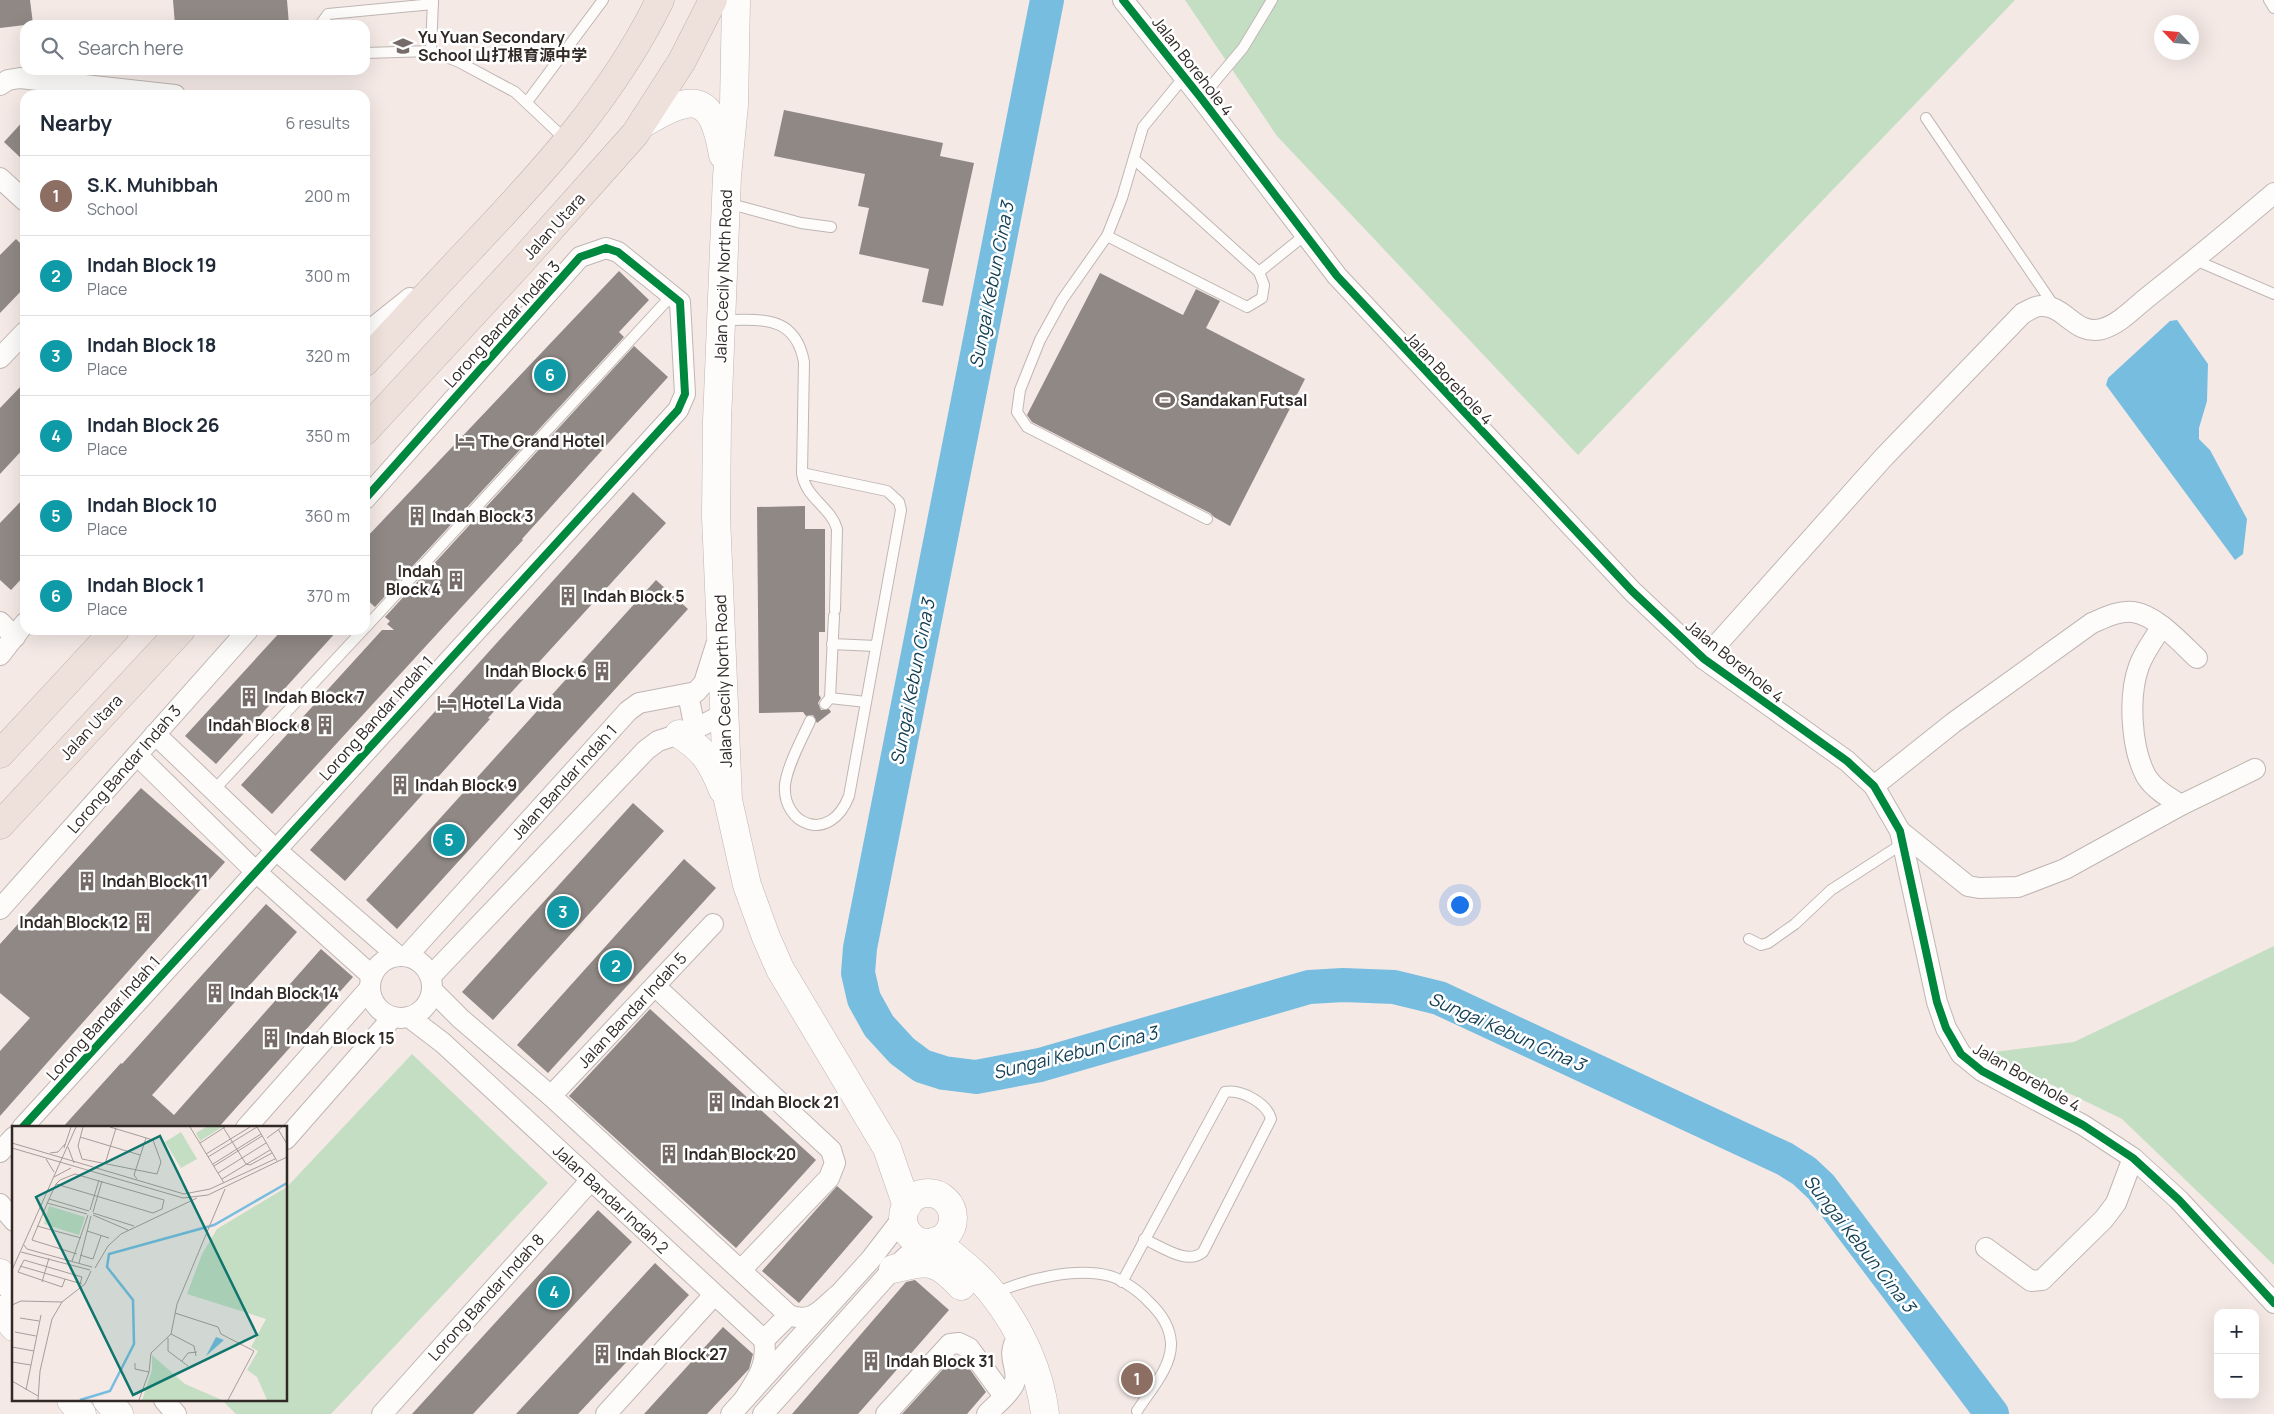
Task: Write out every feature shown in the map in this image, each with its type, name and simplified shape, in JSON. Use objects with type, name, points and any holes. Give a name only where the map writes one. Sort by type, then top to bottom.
[{"type":"highway","points":[[370,357],[530,185],[567,140],[606,92],[644,34],[660,0]]},
{"type":"highway","name":"Jalan Utara","points":[[370,426],[606,169],[642,124],[682,61],[713,0]]},
{"type":"highway","points":[[0,754],[110,635]]},
{"type":"highway","name":"Jalan Utara","points":[[0,825],[176,635]]},
{"type":"main road","name":"Jalan Cecily North Road","points":[[736,0],[734,105],[726,189],[717,421],[716,516],[728,800],[747,885],[777,961],[887,1148],[899,1155],[912,1205],[908,1232],[937,1236]]},
{"type":"main road","name":"Jalan Cecily North Road","points":[[642,124],[670,107],[685,103],[697,104],[707,109],[718,130],[726,189]]},
{"type":"main road","points":[[687,731],[695,744],[709,759],[728,800]]},
{"type":"main road","points":[[912,1205],[934,1193],[948,1202],[952,1209],[937,1236],[991,1292],[1016,1330],[1039,1381],[1045,1414]]},
{"type":"main road","points":[[893,1269],[921,1264],[940,1266],[972,1297],[1016,1330]]},
{"type":"main road","points":[[0,1273],[12,1287]]},
{"type":"main road","points":[[0,1310],[12,1325]]},
{"type":"main road","points":[[73,1402],[82,1414]]},
{"type":"main road","points":[[109,1402],[118,1414]]},
{"type":"street","name":"Jalan Borehole 4","points":[[1123,0],[1201,98],[1337,276],[1461,411],[1632,591],[1704,659],[1846,761],[1874,786],[1901,838],[1937,1002],[1946,1028],[1961,1054],[1982,1070],[2083,1125],[2133,1158],[2180,1200],[2274,1302]]},
{"type":"street","points":[[0,85],[8,80],[20,78],[129,90]]},
{"type":"street","points":[[0,178],[20,196]]},
{"type":"street","points":[[1704,659],[1884,457],[2023,314],[2040,306],[2056,309],[2073,323],[2090,330],[2104,328],[2118,320],[2195,260],[2274,194]]},
{"type":"street","name":"Lorong Bandar Indah 3","points":[[370,493],[580,257],[606,248],[618,252],[676,298]]},
{"type":"street","points":[[370,330],[463,257]]},
{"type":"street","name":"Lorong Bandar Indah 1","points":[[24,1126],[678,410],[685,394],[676,298]]},
{"type":"street","points":[[0,358],[20,337]]},
{"type":"street","points":[[1874,786],[1953,723],[2092,623],[2116,614],[2134,612],[2162,626],[2197,658]]},
{"type":"street","points":[[0,622],[20,630],[0,655]]},
{"type":"street","points":[[2162,626],[2138,668],[2133,692],[2132,719],[2146,776],[2162,793],[2181,806]]},
{"type":"street","points":[[687,731],[688,694],[696,692],[704,682],[721,630]]},
{"type":"street","name":"Lorong Bandar Indah 3","points":[[0,909],[244,635]]},
{"type":"street","name":"Jalan Bandar Indah 1","points":[[402,956],[628,711],[639,703],[688,694]]},
{"type":"street","points":[[288,1137],[401,1017],[425,1007],[431,983],[646,750],[658,741],[687,731],[724,714]]},
{"type":"street","points":[[155,734],[275,849],[402,956],[425,966],[431,983],[461,1019],[552,1096],[789,1316],[800,1320],[811,1318],[838,1295]]},
{"type":"street","points":[[137,755],[255,872],[371,982],[377,1006],[401,1017]]},
{"type":"street","points":[[1901,838],[1968,886],[1979,888],[2018,887],[2065,868],[2181,806],[2255,770]]},
{"type":"street","name":"Jalan Bandar Indah 5","points":[[552,1096],[656,987],[712,924]]},
{"type":"street","points":[[248,1126],[371,982],[382,962],[402,956]]},
{"type":"street","points":[[656,987],[831,1150],[835,1163],[829,1178],[741,1270]]},
{"type":"street","name":"Jalan Bandar Indah 2","points":[[401,1017],[443,1043],[764,1340]]},
{"type":"street","points":[[0,1152],[12,1139]]},
{"type":"street","points":[[1986,1248],[2031,1280],[2042,1280],[2104,1219],[2116,1203],[2133,1158]]},
{"type":"street","name":"Lorong Bandar Indah 8","points":[[382,1414],[591,1180]]},
{"type":"street","points":[[0,1204],[12,1219]]},
{"type":"street","points":[[731,1414],[871,1259],[912,1205]]},
{"type":"street","points":[[764,1414],[893,1269],[937,1236]]},
{"type":"street","points":[[606,1414],[714,1295]]},
{"type":"street","points":[[745,1398],[764,1368],[766,1354],[764,1340],[789,1316]]},
{"type":"street","points":[[987,1414],[1013,1386],[1016,1378],[1011,1353],[1016,1330]]},
{"type":"street","points":[[886,1414],[950,1344],[959,1343],[969,1348],[1004,1396]]},
{"type":"street","points":[[166,1402],[176,1414]]},
{"type":"lane","points":[[527,102],[603,0]]},
{"type":"lane","points":[[1201,98],[1243,48],[1272,0]]},
{"type":"lane","points":[[2268,0],[2274,8]]},
{"type":"lane","points":[[324,20],[328,14],[433,2],[431,51]]},
{"type":"lane","points":[[370,53],[431,51],[488,77],[527,102],[567,140]]},
{"type":"lane","points":[[1184,77],[1143,127],[1107,236],[1062,300],[1040,340],[1020,390],[1017,412],[1027,427],[1207,519]]},
{"type":"lane","points":[[1926,118],[2056,309]]},
{"type":"lane","points":[[1107,236],[1247,307],[1262,298],[1264,285],[1259,272],[1134,159]]},
{"type":"lane","points":[[726,189],[801,223],[831,227]]},
{"type":"lane","points":[[1259,272],[1282,256],[1304,235]]},
{"type":"lane","points":[[2195,260],[2274,294]]},
{"type":"lane","points":[[370,623],[676,298]]},
{"type":"lane","points":[[721,320],[771,322],[785,327],[795,336],[801,346],[804,362],[802,473],[806,489],[832,518],[838,529],[828,701],[866,702]]},
{"type":"lane","points":[[802,473],[887,491],[899,502],[901,510],[845,805],[834,820],[816,826],[808,824],[796,815],[788,801],[785,786],[810,721]]},
{"type":"lane","points":[[214,790],[358,635]]},
{"type":"lane","points":[[832,644],[876,646]]},
{"type":"lane","points":[[1749,939],[1761,945],[1768,943],[1795,924],[1831,890],[1901,838]]},
{"type":"lane","points":[[1122,1282],[1144,1239],[1225,1092],[1240,1092],[1266,1108],[1271,1119],[1203,1252],[1197,1257],[1188,1258],[1144,1239]]},
{"type":"lane","points":[[991,1292],[1041,1278],[1070,1273],[1110,1276],[1142,1294],[1162,1314],[1171,1344],[1166,1367],[1137,1411]]},
{"type":"green space","points":[[1185,0],[2015,0],[1578,455],[1277,136]]},
{"type":"green space","points":[[2274,946],[2274,1265],[2122,1119],[1986,1053],[2074,1042]]},
{"type":"green space","points":[[412,1054],[548,1183],[331,1414],[236,1414],[224,1402],[288,1402],[288,1186]]},
{"type":"water","points":[[2177,320],[2208,364],[2207,401],[2199,428],[2199,439],[2210,450],[2247,519],[2243,554],[2235,560],[2106,385],[2108,378],[2170,321]]},
{"type":"building","points":[[0,0],[30,0],[32,20],[20,20],[20,26],[0,28]]},
{"type":"building","points":[[173,0],[287,0],[289,20],[175,20]]},
{"type":"building","points":[[784,110],[943,143],[940,156],[974,163],[943,306],[922,302],[929,269],[859,254],[869,208],[858,206],[865,174],[774,156]]},
{"type":"building","points":[[20,124],[20,157],[4,142]]},
{"type":"building","points":[[16,239],[20,243],[20,292],[0,313],[0,255]]},
{"type":"building","points":[[619,271],[649,300],[619,332],[624,337],[375,607],[370,602],[370,534]]},
{"type":"building","name":"Sandakan Futsal","points":[[1100,273],[1183,315],[1196,289],[1220,301],[1206,328],[1305,379],[1230,526],[1210,513],[1032,422],[1027,415]]},
{"type":"building","points":[[634,346],[668,377],[523,540],[272,814],[241,785],[382,630],[394,630],[387,624],[390,621],[385,617]]},
{"type":"building","points":[[20,387],[20,452],[0,474],[0,408]]},
{"type":"building","points":[[633,492],[666,523],[488,718],[490,719],[345,881],[310,850]]},
{"type":"building","points":[[20,502],[20,580],[11,590],[0,580],[0,523]]},
{"type":"building","points":[[805,506],[805,529],[825,529],[825,632],[819,632],[819,695],[821,698],[818,703],[821,710],[829,709],[831,712],[817,723],[813,715],[806,716],[803,712],[759,713],[757,507]]},
{"type":"building","points":[[656,580],[688,609],[397,929],[366,900]]},
{"type":"building","name":"Indah Block 7","points":[[277,635],[333,635],[216,764],[185,736]]},
{"type":"building","points":[[141,788],[225,862],[0,1116],[0,1051],[30,1018],[0,993],[0,944]]},
{"type":"building","points":[[633,803],[664,831],[493,1020],[462,992]]},
{"type":"building","points":[[684,859],[716,888],[548,1073],[517,1045]]},
{"type":"building","points":[[266,904],[297,932],[152,1095],[174,1115],[321,949],[353,977],[220,1126],[64,1126]]},
{"type":"building","points":[[650,1009],[816,1160],[736,1248],[569,1096]]},
{"type":"building","points":[[837,1186],[873,1217],[799,1303],[762,1271]]},
{"type":"building","points":[[598,1210],[632,1242],[473,1414],[412,1414]]},
{"type":"building","name":"Indah Block 27","points":[[655,1263],[689,1295],[578,1414],[516,1414]]},
{"type":"building","name":"Indah Block 31","points":[[915,1280],[949,1310],[858,1414],[792,1414],[906,1282]]},
{"type":"building","points":[[723,1327],[753,1354],[749,1369],[707,1414],[644,1414]]},
{"type":"building","points":[[955,1356],[969,1368],[986,1392],[967,1414],[902,1414]]},
{"type":"waterway","name":"Sungai Kebun Cina 3","points":[[1047,0],[860,948],[858,973],[864,999],[879,1026],[902,1051],[922,1066],[944,1073],[976,1077],[1040,1065],[1309,987],[1343,985],[1394,987],[1439,998],[1785,1159],[1804,1171],[1821,1187],[1992,1414]]},
{"type":"cycle path","points":[[1123,0],[1201,98],[1337,276],[1632,591],[1704,659],[1847,761],[1874,786],[1900,831],[1937,1002],[1946,1028],[1961,1054],[1982,1071],[2083,1125],[2133,1158],[2179,1200],[2274,1303]]},
{"type":"cycle path","points":[[24,1126],[678,410],[685,394],[680,302],[618,252],[606,248],[580,257],[370,493]]},
{"type":"place","name":"Yu Yuan Secondary School 山打根育源中学","points":[[403,46]]},
{"type":"place","name":"Indah Block 1","points":[[550,375]]},
{"type":"place","name":"Sandakan Futsal","points":[[1165,400]]},
{"type":"place","name":"The Grand Hotel","points":[[465,441]]},
{"type":"place","name":"Indah Block 3","points":[[417,516]]},
{"type":"place","name":"Indah Block 4","points":[[456,580]]},
{"type":"place","name":"Indah Block 5","points":[[568,596]]},
{"type":"place","name":"Indah Block 6","points":[[602,671]]},
{"type":"place","name":"Indah Block 7","points":[[249,697]]},
{"type":"place","name":"Hotel La Vida","points":[[447,703]]},
{"type":"place","name":"Indah Block 8","points":[[325,725]]},
{"type":"place","name":"Indah Block 9","points":[[400,785]]},
{"type":"place","name":"Indah Block 10","points":[[449,840]]},
{"type":"place","name":"Indah Block 11","points":[[87,881]]},
{"type":"place","name":"Indah Block 18","points":[[563,912]]},
{"type":"place","name":"Indah Block 12","points":[[143,922]]},
{"type":"place","name":"Indah Block 19","points":[[616,966]]},
{"type":"place","name":"Indah Block 14","points":[[215,993]]},
{"type":"place","name":"Indah Block 15","points":[[271,1038]]},
{"type":"place","name":"Indah Block 21","points":[[716,1102]]},
{"type":"place","name":"Indah Block 20","points":[[669,1154]]},
{"type":"place","name":"Indah Block 26","points":[[554,1292]]},
{"type":"place","name":"Indah Block 27","points":[[602,1354]]},
{"type":"place","name":"Indah Block 31","points":[[871,1361]]},
{"type":"place","name":"S.K. Muhibbah","points":[[1137,1379]]}]
